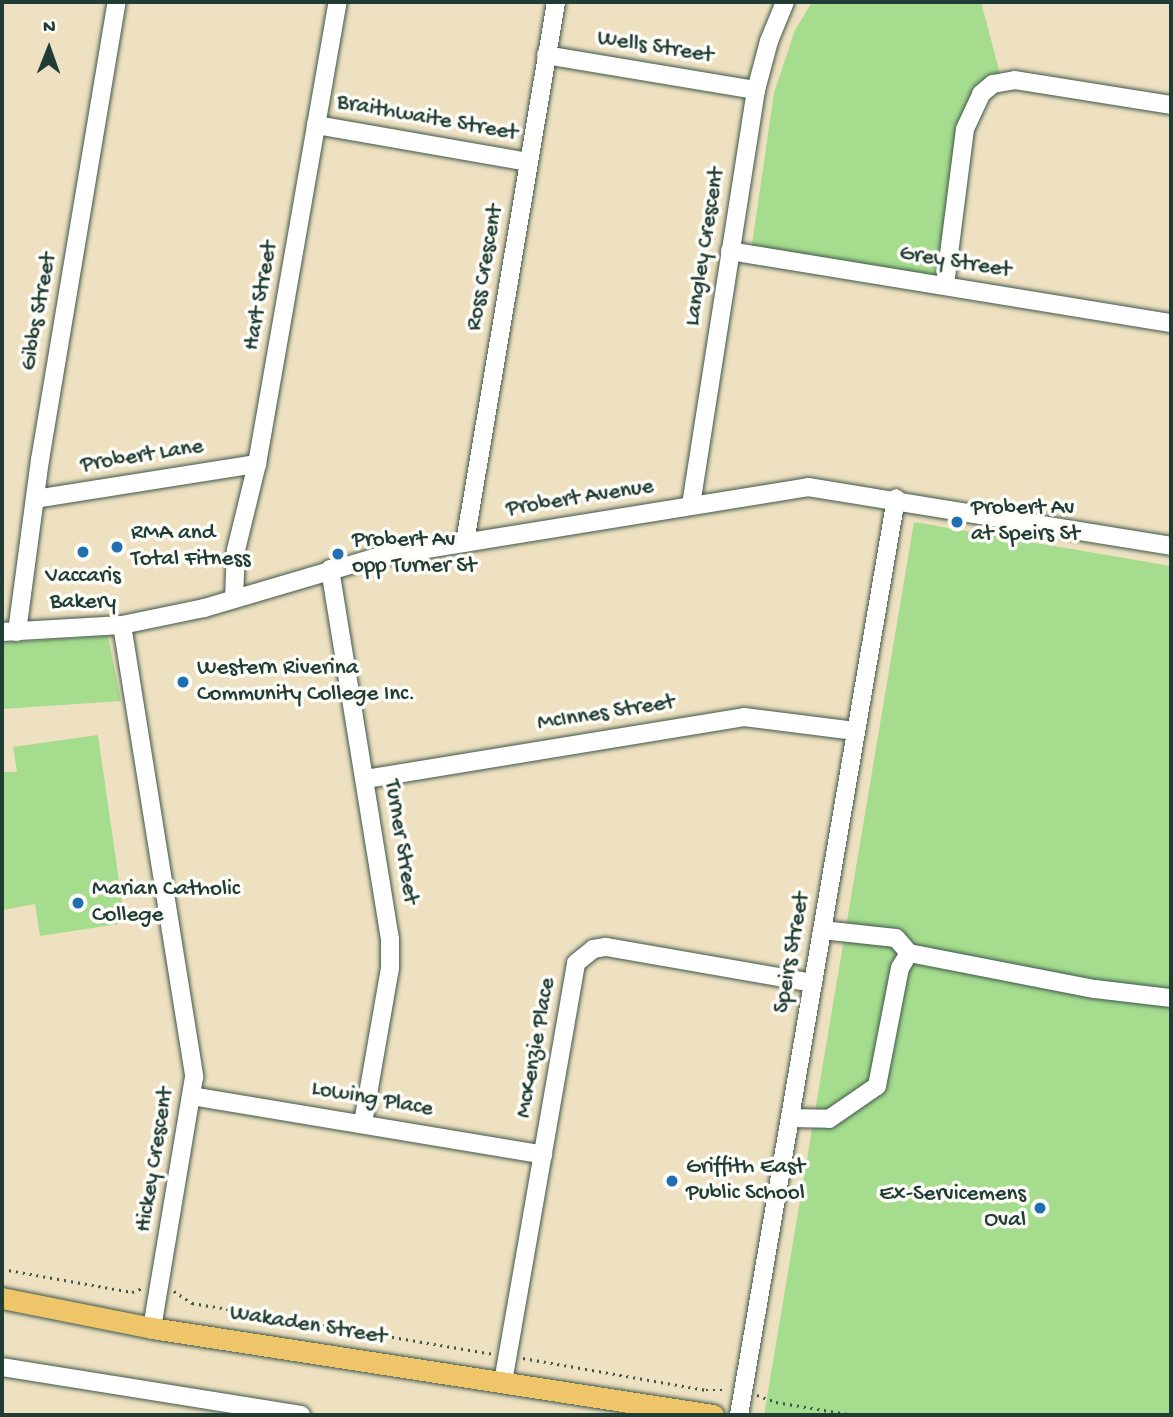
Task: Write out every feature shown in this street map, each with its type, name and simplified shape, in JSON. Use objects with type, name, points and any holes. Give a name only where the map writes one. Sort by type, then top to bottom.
[{"type":"main road","name":"Wakaden Street","points":[[2,1298],[152,1328],[503,1382],[605,1408],[713,1415]]},
{"type":"street","name":"Gibbs Street","points":[[9,632],[36,499],[117,2]]},
{"type":"street","name":"Hart Street","points":[[234,599],[236,550],[257,464],[338,2]]},
{"type":"street","name":"Ross Crescent","points":[[465,542],[556,2]]},
{"type":"street","name":"Langley Crescent","points":[[691,505],[756,90],[768,40],[785,2]]},
{"type":"street","name":"Wells Street","points":[[546,55],[756,90]]},
{"type":"street","points":[[945,285],[968,115],[981,94],[993,84],[1015,80],[1171,105]]},
{"type":"street","name":"Braithwaite Street","points":[[316,125],[528,162]]},
{"type":"street","name":"Grey Street","points":[[730,251],[1171,323]]},
{"type":"street","name":"Probert Lane","points":[[36,499],[257,464]]},
{"type":"street","name":"Probert Avenue","points":[[9,632],[122,625],[234,599],[330,569],[465,542],[808,487],[896,498],[1171,546]]},
{"type":"street","name":"Speirs Street","points":[[739,1415],[896,498]]},
{"type":"street","name":"Turner Street","points":[[330,569],[390,939],[390,968],[363,1123]]},
{"type":"street","name":"Hickey Crescent","points":[[122,625],[194,1077],[152,1328]]},
{"type":"street","name":"McInnes Street","points":[[366,779],[744,717],[855,731]]},
{"type":"street","points":[[822,930],[896,938],[909,953],[1095,989],[1171,998]]},
{"type":"street","name":"McKenzie Place","points":[[503,1382],[576,963],[584,954],[606,947],[812,983]]},
{"type":"street","points":[[790,1118],[829,1118],[877,1086],[900,968],[909,953]]},
{"type":"street","name":"Lowing Place","points":[[192,1096],[543,1155]]},
{"type":"street","points":[[2,1367],[301,1415]]},
{"type":"path","points":[[2,1269],[132,1292],[156,1286],[159,1292],[171,1289],[192,1304],[743,1393],[854,1415]]},
{"type":"green space","points":[[812,2],[981,2],[1002,81],[979,106],[950,286],[751,251],[774,93],[795,30]]},
{"type":"green space","points":[[914,522],[1171,566],[1171,1415],[764,1415]]},
{"type":"green space","points":[[108,636],[121,701],[2,709],[2,643]]},
{"type":"green space","points":[[98,735],[125,923],[40,936],[35,904],[3,910],[2,935],[2,772],[17,772],[13,747]]},
{"type":"place","name":"Probert Av at Speirs St","points":[[957,522]]},
{"type":"place","name":"RMA and Total Fitness","points":[[117,547]]},
{"type":"place","name":"Vaccaris Bakery","points":[[83,552]]},
{"type":"place","name":"Probert Av opp Turner St","points":[[338,554]]},
{"type":"place","name":"Western Riverina Community College Inc.","points":[[183,682]]},
{"type":"place","name":"Marian Catholic College","points":[[78,903]]},
{"type":"place","name":"Griffith East Public School","points":[[672,1181]]},
{"type":"place","name":"Ex-Servicemens Oval","points":[[1040,1208]]}]
